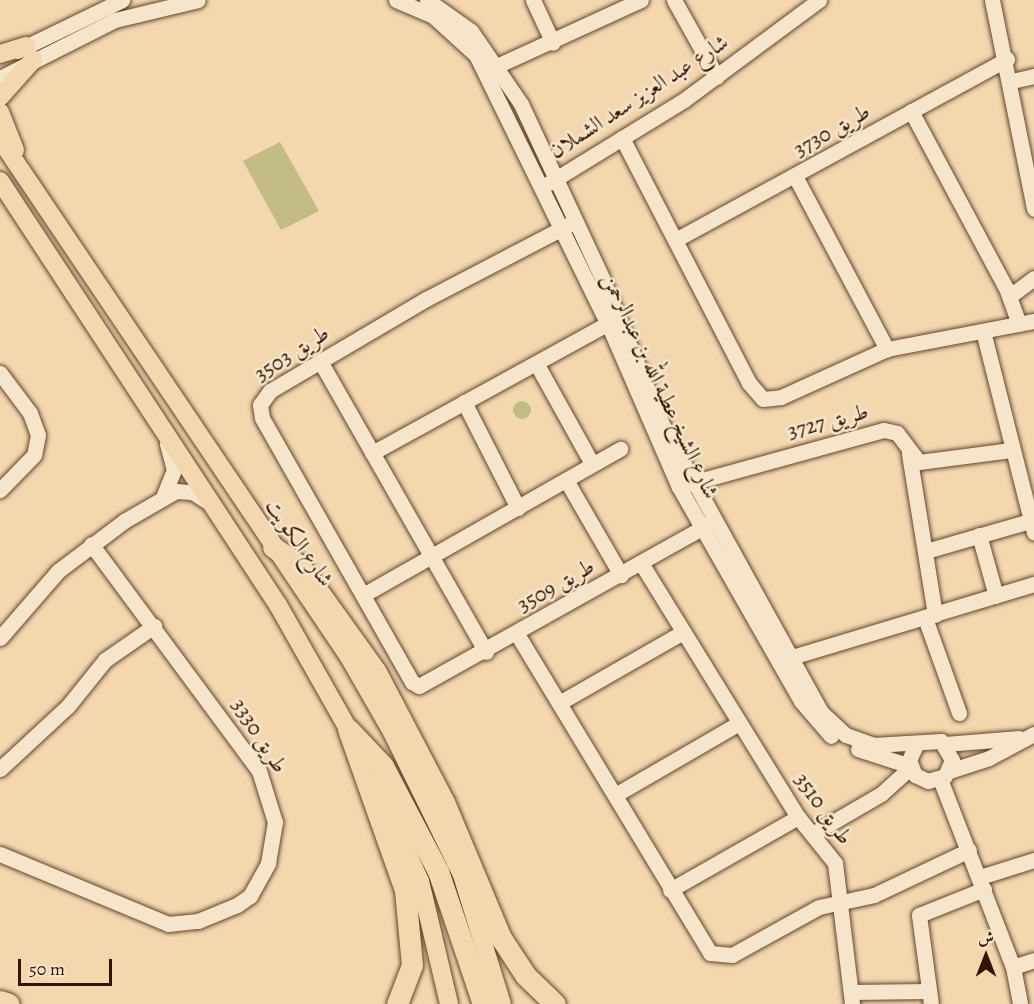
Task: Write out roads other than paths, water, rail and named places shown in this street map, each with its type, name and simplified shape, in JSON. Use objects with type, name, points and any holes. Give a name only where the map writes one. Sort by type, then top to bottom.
[{"type":"highway","points":[[273,547],[300,566],[376,672],[444,802],[489,910],[526,976],[555,1004]]},
{"type":"highway","points":[[348,729],[405,890],[412,965],[397,1004]]},
{"type":"highway","points":[[348,729],[383,766],[438,871],[483,1004]]},
{"type":"highway","points":[[0,1001],[9,1004]]},
{"type":"main road","points":[[0,54],[30,53]]},
{"type":"main road","points":[[0,97],[30,53]]},
{"type":"main road","points":[[0,112],[20,169]]},
{"type":"main road","name":"شارع الكويت","points":[[0,139],[349,657],[431,808],[475,909],[502,1004]]},
{"type":"main road","points":[[0,181],[158,425],[219,512],[348,729],[420,881],[449,1004]]},
{"type":"street","points":[[0,78],[30,53],[122,0]]},
{"type":"street","points":[[0,60],[30,53],[114,20],[193,0]]},
{"type":"street","name":"شارع الشيخ عطية الله بن عبدالرحمن","points":[[396,0],[449,26],[491,68],[541,188],[567,225],[686,485],[801,701],[832,731],[910,767]]},
{"type":"street","name":"شارع الشيخ عطية الله بن عبدالرحمن","points":[[427,0],[471,31],[557,178],[567,225]]},
{"type":"street","points":[[533,0],[553,43]]},
{"type":"street","points":[[491,68],[553,43],[641,0]]},
{"type":"street","points":[[674,0],[717,77]]},
{"type":"street","name":"شارع عبد العزيز سعد الشملان","points":[[541,188],[717,77],[819,0]]},
{"type":"street","points":[[992,0],[1029,147],[1034,208]]},
{"type":"street","name":"طريق 3730","points":[[677,239],[796,178],[911,111],[1007,59]]},
{"type":"street","points":[[1012,81],[1034,75]]},
{"type":"street","points":[[622,138],[677,239],[749,383],[763,399],[782,397],[887,349],[1027,322],[1010,296],[911,111]]},
{"type":"street","points":[[796,178],[887,349]]},
{"type":"street","name":"طريق 3503","points":[[419,686],[363,595],[260,411],[266,394],[320,361],[567,225]]},
{"type":"street","points":[[1010,296],[1034,278]]},
{"type":"street","points":[[372,453],[612,322]]},
{"type":"street","points":[[926,551],[979,535],[1032,527],[983,331]]},
{"type":"street","points":[[320,361],[486,652]]},
{"type":"street","points":[[536,363],[591,462]]},
{"type":"street","points":[[0,373],[30,413],[38,435],[34,455],[0,490]]},
{"type":"street","points":[[464,402],[518,507]]},
{"type":"street","points":[[158,425],[174,470],[163,498]]},
{"type":"street","name":"طريق 3727","points":[[686,485],[884,430],[897,433],[909,454]]},
{"type":"street","points":[[363,595],[566,480],[591,462],[620,449]]},
{"type":"street","points":[[909,454],[926,462],[1011,450]]},
{"type":"street","points":[[909,454],[926,551],[925,577],[930,616],[958,713]]},
{"type":"street","points":[[566,480],[621,575]]},
{"type":"street","points":[[0,638],[58,572],[92,544],[163,498],[176,491],[192,492],[219,512]]},
{"type":"street","name":"شارع الشيخ عطية الله بن عبدالرحمن","points":[[708,525],[792,657],[832,731],[873,744],[917,743]]},
{"type":"street","name":"طريق 3509","points":[[419,686],[486,652],[708,525]]},
{"type":"street","points":[[979,535],[996,596]]},
{"type":"street","name":"طريق 3330","points":[[0,854],[168,924],[198,921],[237,905],[260,881],[273,842],[268,788],[154,626],[92,544]]},
{"type":"street","name":"طريق 3510","points":[[641,563],[798,817],[814,833],[835,863],[842,899],[840,929],[851,998]]},
{"type":"street","points":[[792,657],[1034,584]]},
{"type":"street","points":[[2,762],[68,706],[105,660],[154,626]]},
{"type":"street","points":[[559,703],[683,632]]},
{"type":"street","points":[[517,634],[703,946],[723,956],[842,899],[874,895],[969,850]]},
{"type":"street","points":[[615,795],[739,723]]},
{"type":"street","points":[[887,789],[939,777],[989,758],[1034,734]]},
{"type":"street","points":[[814,833],[887,789],[910,767],[917,743],[929,738],[945,744],[1034,734]]},
{"type":"street","points":[[939,777],[952,760],[945,744]]},
{"type":"street","points":[[887,789],[892,760]]},
{"type":"street","points":[[910,767],[939,777],[1013,967],[1020,1004]]},
{"type":"street","points":[[670,890],[798,817]]},
{"type":"street","points":[[851,998],[930,997],[919,915],[1034,860]]},
{"type":"street","points":[[1013,967],[1034,960]]}]
